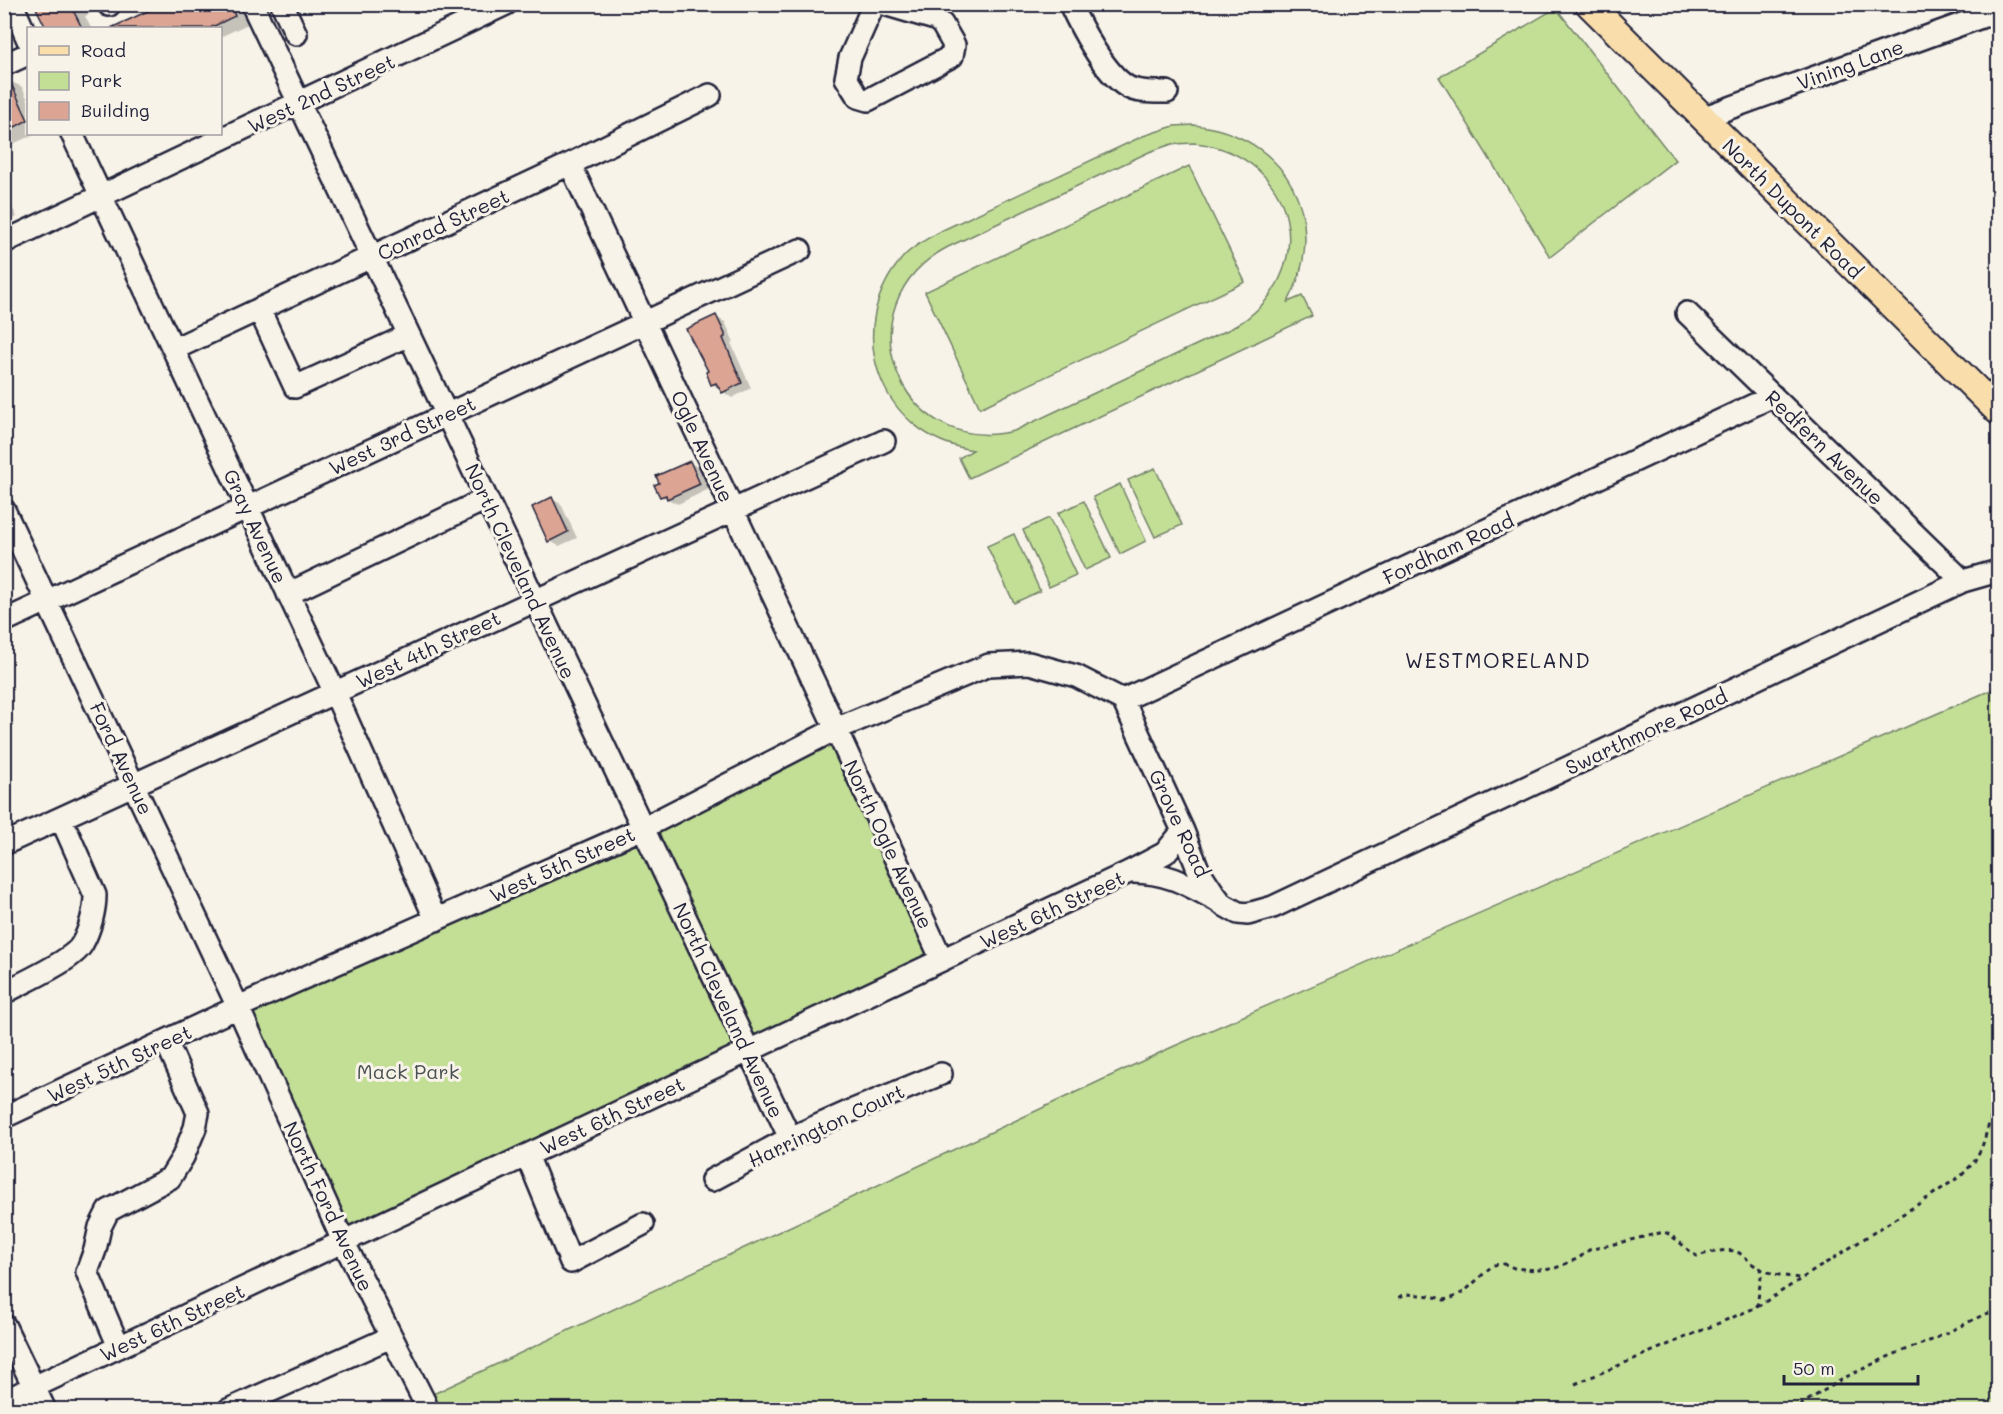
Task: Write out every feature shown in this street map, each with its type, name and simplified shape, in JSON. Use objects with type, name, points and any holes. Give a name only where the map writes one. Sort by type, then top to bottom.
[{"type":"main road","name":"North Dupont Road","points":[[1589,4],[1998,411]]},
{"type":"street","points":[[12,4],[27,38]]},
{"type":"street","name":"North Cleveland Avenue","points":[[252,4],[790,1138]]},
{"type":"street","points":[[282,4],[296,33]]},
{"type":"street","points":[[874,4],[850,58],[846,78],[858,96],[868,100],[952,56],[954,45],[942,24],[884,4]]},
{"type":"street","points":[[1070,4],[1089,41],[1107,67],[1126,87],[1167,92]]},
{"type":"street","name":"West 2nd Street","points":[[4,242],[300,104],[498,6]]},
{"type":"street","name":"Vining Lane","points":[[1702,118],[1997,13]]},
{"type":"street","points":[[4,65],[27,54]]},
{"type":"street","name":"Conrad Street","points":[[174,349],[710,96]]},
{"type":"street","name":"Gray Avenue","points":[[72,135],[335,693],[436,920]]},
{"type":"street","name":"Ogle Avenue","points":[[570,164],[836,729]]},
{"type":"street","name":"West 3rd Street","points":[[4,621],[800,249]]},
{"type":"street","points":[[259,309],[295,387],[409,335]]},
{"type":"street","name":"Redfern Avenue","points":[[1687,312],[1963,581]]},
{"type":"street","name":"Fordham Road","points":[[1123,700],[1773,396]]},
{"type":"street","name":"West 4th Street","points":[[4,844],[884,441]]},
{"type":"street","points":[[288,594],[486,499]]},
{"type":"street","name":"Ford Avenue","points":[[4,510],[238,1007]]},
{"type":"street","name":"Swarthmore Road","points":[[1222,904],[1232,911],[1248,914],[1273,907],[1963,581],[1998,571]]},
{"type":"street","name":"West 5th Street","points":[[5,1115],[238,1007],[643,828],[836,729],[989,665],[1029,663],[1076,676],[1123,700]]},
{"type":"street","name":"Grove Road","points":[[1123,700],[1198,868],[1222,904]]},
{"type":"street","name":"North Ogle Avenue","points":[[836,729],[942,960]]},
{"type":"street","points":[[4,993],[71,956],[82,944],[95,908],[95,895],[61,818]]},
{"type":"street","points":[[1129,872],[1165,853],[1183,831]]},
{"type":"street","name":"West 6th Street","points":[[4,1401],[1129,872],[1149,872],[1172,878],[1222,904]]},
{"type":"street","name":"North Ford Avenue","points":[[238,1007],[343,1241],[425,1403]]},
{"type":"street","points":[[119,1347],[87,1272],[100,1227],[108,1211],[170,1178],[183,1157],[195,1128],[198,1113],[166,1041]]},
{"type":"street","name":"Harrington Court","points":[[712,1180],[790,1138],[941,1074]]},
{"type":"street","points":[[527,1155],[572,1262],[643,1224]]},
{"type":"street","points":[[228,1410],[391,1337]]},
{"type":"street","points":[[8,1339],[45,1410]]},
{"type":"path","points":[[1575,1384],[1757,1307],[1962,1175],[1982,1147],[1993,1111]]},
{"type":"path","points":[[1399,1297],[1407,1294],[1432,1296],[1444,1300],[1464,1292],[1493,1265],[1505,1264],[1514,1268],[1536,1270],[1553,1269],[1579,1258],[1589,1250],[1664,1232],[1697,1256],[1732,1250],[1760,1268],[1801,1278]]},
{"type":"path","points":[[1757,1307],[1760,1268]]},
{"type":"path","points":[[1792,1410],[1848,1376],[1892,1355],[1932,1340],[1985,1314],[1998,1311]]},
{"type":"green space","points":[[1556,8],[1675,160],[1550,257],[1439,77]]},
{"type":"green space","points":[[1194,125],[1227,132],[1254,145],[1276,164],[1292,186],[1302,213],[1305,241],[1300,271],[1288,302],[1302,296],[1312,316],[969,478],[959,458],[973,450],[940,441],[913,424],[893,401],[879,374],[873,344],[875,313],[885,283],[905,255],[933,235],[1143,136],[1174,126]],"holes":[[[1195,143],[1230,152],[1258,170],[1277,193],[1287,221],[1288,250],[1279,279],[1261,306],[1232,328],[1014,431],[973,433],[939,422],[913,400],[897,371],[890,338],[896,304],[915,272],[948,247],[1149,152],[1172,144]]]},
{"type":"green space","points":[[1189,166],[1245,282],[980,408],[925,292]]},
{"type":"green space","points":[[1155,468],[1182,525],[1155,537],[1128,480]]},
{"type":"green space","points":[[1120,484],[1146,541],[1120,554],[1093,497]]},
{"type":"green space","points":[[1084,501],[1111,558],[1085,570],[1058,513]]},
{"type":"green space","points":[[1049,518],[1076,575],[1049,587],[1023,530]]},
{"type":"green space","points":[[1014,534],[1040,591],[1014,603],[987,546]]},
{"type":"green space","points":[[1998,687],[1998,1409],[399,1410],[1170,1048]]},
{"type":"green space","name":"Mack Park","points":[[836,729],[942,960],[343,1241],[238,1007]]},
{"type":"building","points":[[34,4],[70,4],[82,27],[46,27]]},
{"type":"building","points":[[163,4],[230,4],[235,16],[212,27],[113,27]]},
{"type":"building","points":[[4,77],[8,77],[27,121],[4,133]]},
{"type":"building","points":[[716,315],[742,383],[722,393],[716,383],[711,385],[706,372],[708,371],[686,329]]},
{"type":"building","points":[[690,461],[700,484],[667,499],[666,495],[660,497],[654,485],[659,483],[656,476]]},
{"type":"building","points":[[552,497],[568,532],[548,542],[532,507]]},
{"type":"district","name":"WESTMORELAND","points":[[1498,659]]}]
